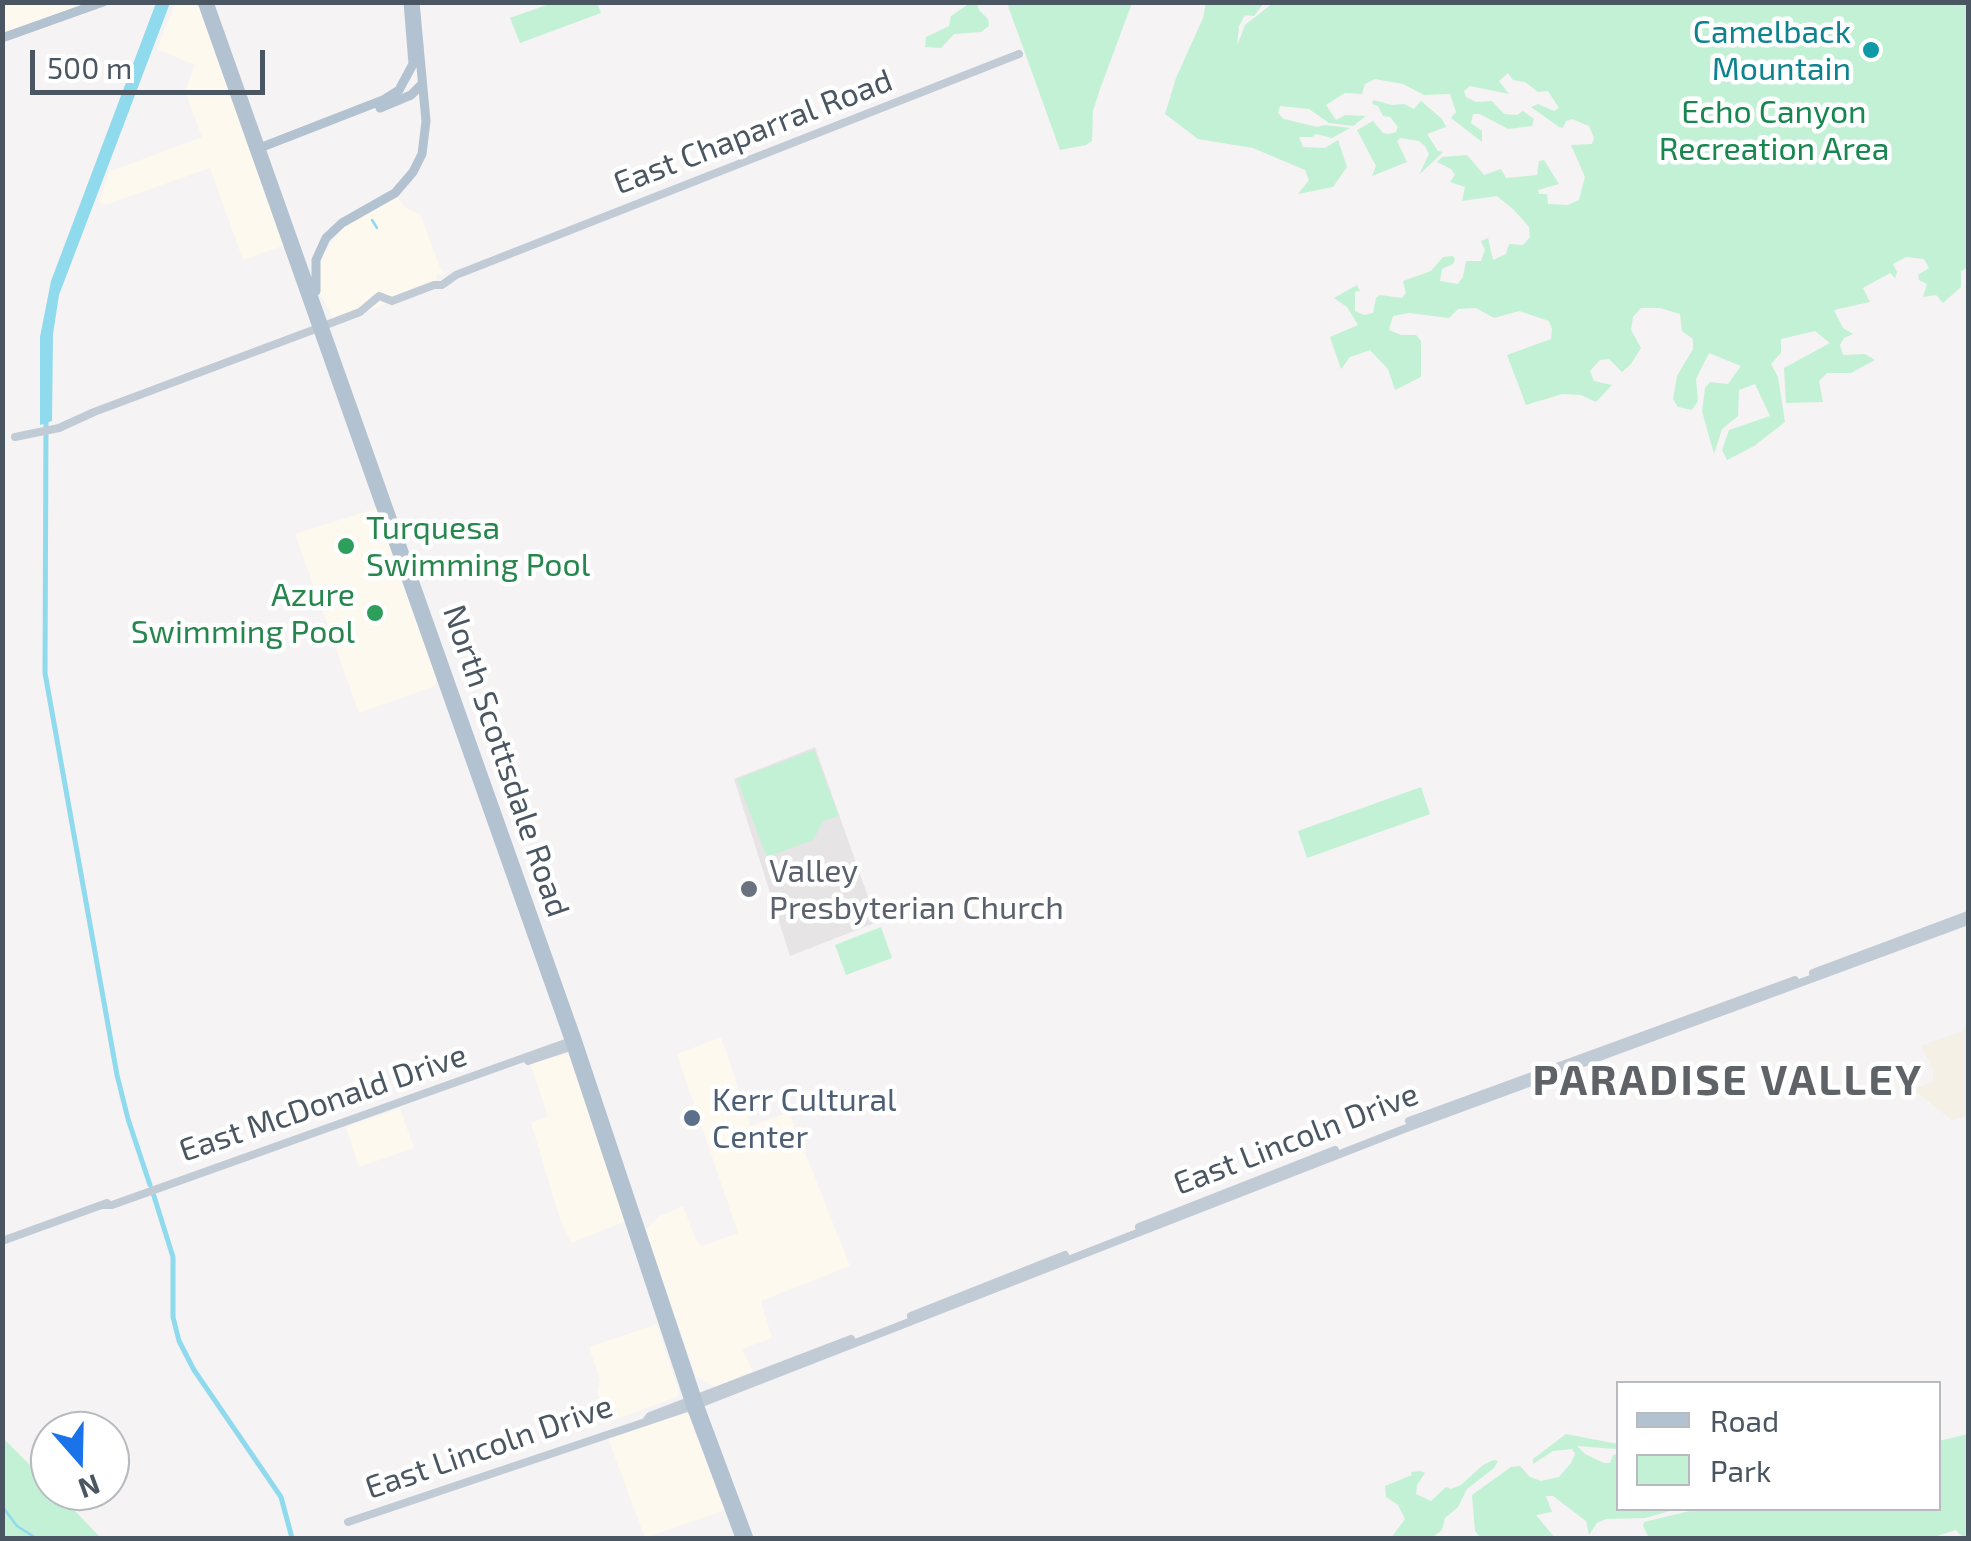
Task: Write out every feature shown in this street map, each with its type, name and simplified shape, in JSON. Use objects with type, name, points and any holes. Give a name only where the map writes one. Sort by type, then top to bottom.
[{"type":"main road","points":[[2,38],[103,2]]},
{"type":"main road","name":"North Scottsdale Road","points":[[202,2],[316,303],[321,327]]},
{"type":"main road","name":"North Scottsdale Road","points":[[210,2],[258,151],[574,1043],[736,1527],[745,1538]]},
{"type":"main road","points":[[336,122],[399,90],[412,68],[411,2]]},
{"type":"main road","points":[[316,303],[314,272],[326,238],[342,223],[402,187],[420,158],[426,130],[411,2]]},
{"type":"main road","name":"East Chaparral Road","points":[[3,440],[57,426],[321,327],[360,312],[379,296],[397,300],[1020,54]]},
{"type":"main road","points":[[258,151],[411,95],[423,83]]},
{"type":"main road","name":"East Lincoln Drive","points":[[348,1522],[694,1403],[1352,1146],[1968,918]]},
{"type":"main road","name":"East McDonald Drive","points":[[2,1241],[574,1043]]},
{"type":"main road","name":"North Scottsdale Road","points":[[721,1475],[736,1505],[745,1538]]},
{"type":"main road","points":[[736,1505],[736,1527]]},
{"type":"shaded area","points":[[3,2],[88,2],[88,3],[3,33]]},
{"type":"shaded area","points":[[175,3],[197,3],[285,245],[243,260],[210,168],[105,205],[99,202],[109,172],[202,137],[185,91],[195,65],[157,49]]},
{"type":"shaded area","points":[[396,196],[407,209],[420,214],[446,274],[437,275],[435,283],[336,325],[317,287],[320,259],[345,224]]},
{"type":"shaded area","points":[[377,508],[437,678],[435,686],[359,713],[295,534]]},
{"type":"shaded area","points":[[815,747],[877,922],[790,956],[734,779]]},
{"type":"shaded area","points":[[721,1037],[751,1126],[789,1112],[850,1266],[761,1301],[772,1338],[742,1349],[753,1371],[715,1387],[696,1376],[645,1229],[660,1216],[683,1206],[702,1246],[738,1233],[677,1054]]},
{"type":"shaded area","points":[[570,1056],[626,1221],[571,1243],[531,1123],[548,1116],[530,1063]]},
{"type":"shaded area","points":[[400,1108],[414,1148],[359,1167],[346,1127]]},
{"type":"shaded area","points":[[657,1324],[679,1392],[677,1397],[608,1422],[597,1392],[600,1379],[589,1347]]},
{"type":"shaded area","points":[[685,1413],[725,1510],[645,1538],[608,1438]]},
{"type":"green space","points":[[552,3],[597,3],[601,13],[520,43],[510,18]]},
{"type":"green space","points":[[970,3],[977,3],[989,26],[981,32],[954,34],[941,48],[925,47],[926,37],[949,26],[951,16]]},
{"type":"green space","points":[[1007,3],[1132,3],[1093,111],[1092,141],[1086,145],[1060,150]]},
{"type":"green space","name":"Echo Canyon Recreation Area","points":[[1206,3],[1264,3],[1254,16],[1245,15],[1239,26],[1237,46],[1245,25],[1273,3],[1968,3],[1968,267],[1961,271],[1961,287],[1943,303],[1936,295],[1923,297],[1927,284],[1918,275],[1929,268],[1924,259],[1906,257],[1893,264],[1895,278],[1890,273],[1863,288],[1870,302],[1834,310],[1843,328],[1853,334],[1840,345],[1843,355],[1865,354],[1875,360],[1851,373],[1827,373],[1819,381],[1823,402],[1786,403],[1784,368],[1830,343],[1815,331],[1781,339],[1781,353],[1771,364],[1778,377],[1785,422],[1754,446],[1727,460],[1722,450],[1729,430],[1770,416],[1755,384],[1739,390],[1738,416],[1722,429],[1714,454],[1702,411],[1705,388],[1710,382],[1728,384],[1741,366],[1709,353],[1696,379],[1698,401],[1692,410],[1678,407],[1673,399],[1677,376],[1693,349],[1693,339],[1682,331],[1680,314],[1660,308],[1641,308],[1633,317],[1631,330],[1641,348],[1631,364],[1622,372],[1609,359],[1600,360],[1590,371],[1594,381],[1612,385],[1596,402],[1581,395],[1562,394],[1526,405],[1507,355],[1551,339],[1549,321],[1519,311],[1494,318],[1476,308],[1458,309],[1449,318],[1409,313],[1393,316],[1389,330],[1416,335],[1421,341],[1421,377],[1395,390],[1388,369],[1370,350],[1350,357],[1341,369],[1330,337],[1358,325],[1347,307],[1334,298],[1357,285],[1360,291],[1355,292],[1355,311],[1373,313],[1376,298],[1402,298],[1406,293],[1403,281],[1431,271],[1443,257],[1455,259],[1442,269],[1440,281],[1458,284],[1466,261],[1481,261],[1485,250],[1481,241],[1488,238],[1493,260],[1506,254],[1509,244],[1523,245],[1530,237],[1529,227],[1514,210],[1497,196],[1462,201],[1465,187],[1450,182],[1455,175],[1437,162],[1442,157],[1467,155],[1484,175],[1501,169],[1506,178],[1537,175],[1539,161],[1544,160],[1559,184],[1538,190],[1539,194],[1547,194],[1548,204],[1568,205],[1579,200],[1585,177],[1571,145],[1592,144],[1589,126],[1572,119],[1559,127],[1531,107],[1538,104],[1554,111],[1559,108],[1548,91],[1538,92],[1525,82],[1513,80],[1508,73],[1499,81],[1509,94],[1470,86],[1464,91],[1466,97],[1476,102],[1492,101],[1504,114],[1517,115],[1523,111],[1534,119],[1532,126],[1508,129],[1473,114],[1471,123],[1482,131],[1482,142],[1451,118],[1456,112],[1450,94],[1424,95],[1403,84],[1375,79],[1365,84],[1362,94],[1345,93],[1326,105],[1336,120],[1345,115],[1366,116],[1353,126],[1329,123],[1309,109],[1280,106],[1278,113],[1284,119],[1317,127],[1350,128],[1332,138],[1316,134],[1299,137],[1303,147],[1325,148],[1338,140],[1347,167],[1333,187],[1298,194],[1309,180],[1305,170],[1253,148],[1198,139],[1165,114]]},
{"type":"green space","points":[[1373,100],[1414,109],[1421,101],[1442,119],[1446,127],[1427,134],[1438,151],[1443,152],[1419,175],[1429,154],[1425,146],[1400,138],[1397,141],[1407,162],[1372,176],[1376,166],[1357,130],[1373,121],[1383,133],[1396,132],[1398,127],[1390,117],[1383,116]]},
{"type":"green space","points":[[814,750],[839,816],[823,821],[813,840],[767,857],[737,779]]},
{"type":"green space","points":[[1421,787],[1430,814],[1307,858],[1298,831]]},
{"type":"green space","points":[[881,927],[892,958],[846,975],[835,945]]},
{"type":"green space","points":[[1566,1434],[1616,1444],[1616,1449],[1577,1446],[1604,1463],[1610,1463],[1616,1454],[1616,1511],[1670,1511],[1645,1518],[1606,1519],[1597,1523],[1589,1535],[1586,1521],[1553,1496],[1546,1496],[1552,1512],[1536,1515],[1555,1538],[1481,1538],[1475,1531],[1472,1495],[1511,1467],[1520,1466],[1530,1477],[1541,1481],[1559,1477],[1575,1454],[1572,1449],[1553,1451],[1533,1464],[1533,1459]]},
{"type":"green space","points":[[1968,1434],[1968,1538],[1956,1530],[1931,1538],[1649,1538],[1643,1526],[1644,1522],[1690,1511],[1941,1511],[1941,1441]]},
{"type":"green space","points":[[3,1438],[30,1465],[30,1511],[75,1511],[101,1538],[3,1538]]},
{"type":"green space","points":[[1494,1460],[1498,1461],[1494,1468],[1467,1489],[1458,1507],[1445,1518],[1442,1530],[1434,1536],[1437,1538],[1391,1538],[1405,1519],[1398,1505],[1386,1497],[1385,1486],[1421,1471],[1425,1473],[1416,1494],[1431,1501],[1446,1487],[1461,1485]]},
{"type":"sand","points":[[1967,1019],[1968,1118],[1952,1120],[1912,1089],[1933,1082],[1933,1070],[1921,1046],[1963,1031]]},
{"type":"water","points":[[156,3],[170,3],[59,295],[53,334],[52,421],[40,425],[40,337],[51,281]]},
{"type":"waterway","points":[[372,220],[377,228]]},
{"type":"waterway","points":[[46,419],[45,673],[117,1075],[150,1185]]},
{"type":"waterway","points":[[153,1193],[173,1257],[173,1317],[179,1341],[194,1370],[281,1497],[292,1538]]},
{"type":"waterway","points":[[2,1506],[17,1526],[36,1538]]},
{"type":"place","name":"Camelback Mountain","points":[[1871,50]]},
{"type":"place","name":"Turquesa Swimming Pool","points":[[346,546]]},
{"type":"place","name":"Azure Swimming Pool","points":[[375,613]]},
{"type":"place","name":"Valley Presbyterian Church","points":[[749,889]]},
{"type":"place","name":"Kerr Cultural Center","points":[[692,1118]]},
{"type":"district","name":"PARADISE VALLEY","points":[[1728,1081]]}]
